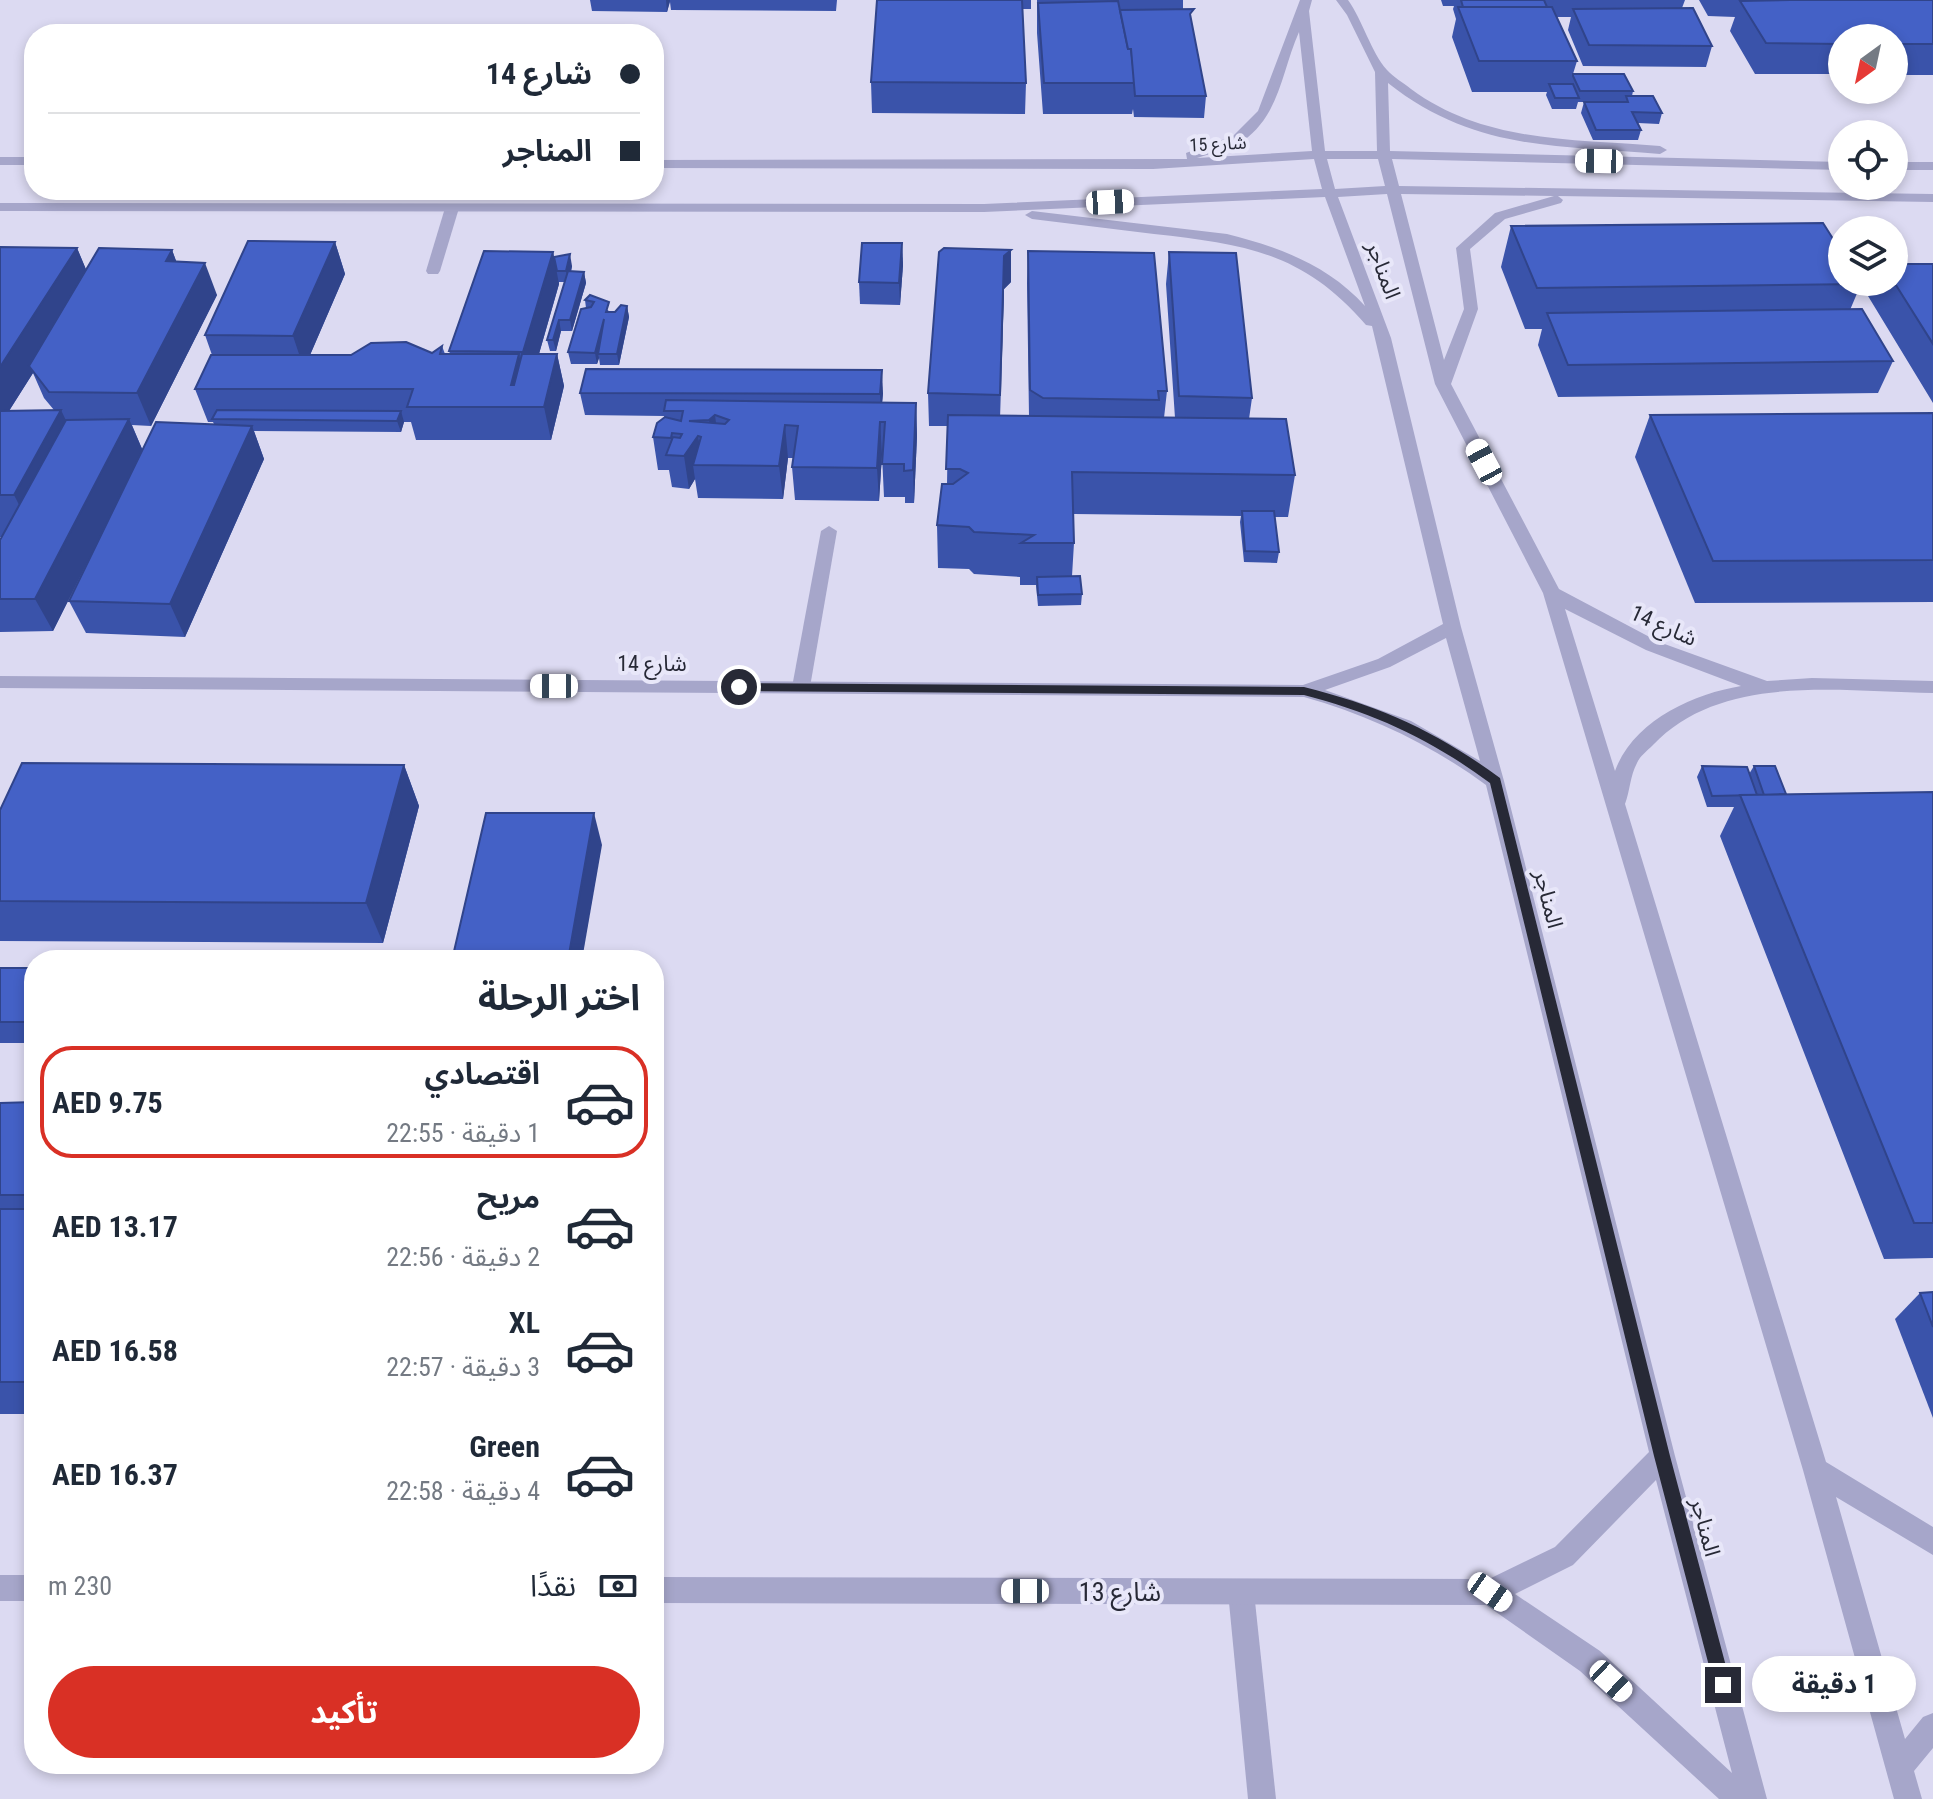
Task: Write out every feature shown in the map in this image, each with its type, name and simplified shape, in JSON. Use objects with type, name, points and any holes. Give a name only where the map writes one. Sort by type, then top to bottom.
[{"type":"street","name":"المناجر","points":[[1342,0],[1353,15],[1381,72],[1384,155],[1396,190],[1443,384],[1552,593],[1816,1470],[1908,1799]]},
{"type":"street","name":"المناجر","points":[[1304,6],[1319,155],[1384,338],[1452,627],[1495,781],[1662,1456],[1753,1799]]},
{"type":"street","name":"المناجر","points":[[1153,165],[1221,146],[1251,127],[1271,98],[1283,55],[1304,6]]},
{"type":"street","name":"شارع 15","points":[[1381,72],[1445,117],[1508,136],[1783,165]]},
{"type":"street","name":"شارع 15","points":[[664,164],[1153,165],[1319,155],[1384,155],[1828,166]]},
{"type":"street","points":[[0,161],[24,161]]},
{"type":"street","points":[[1908,166],[1933,166]]},
{"type":"street","points":[[0,207],[984,208],[1329,190],[1933,198]]},
{"type":"street","points":[[1443,384],[1471,309],[1463,248],[1500,216],[1575,194]]},
{"type":"street","points":[[433,271],[452,208]]},
{"type":"street","points":[[984,208],[1256,244],[1291,256],[1328,279],[1357,304],[1384,338]]},
{"type":"street","points":[[801,687],[829,531]]},
{"type":"street","name":"شارع 14","points":[[1552,593],[1598,621],[1649,646],[1705,669],[1763,687]]},
{"type":"street","name":"شارع 14","points":[[1304,691],[1384,663],[1452,627]]},
{"type":"street","name":"شارع 14","points":[[0,682],[1304,691],[1356,704],[1407,724],[1453,750],[1495,781]]},
{"type":"street","name":"شارع 14","points":[[1617,802],[1630,757],[1661,722],[1707,699],[1763,687],[1933,687]]},
{"type":"street","name":"شارع 13","points":[[664,1590],[1490,1592],[1564,1556],[1662,1456]]},
{"type":"street","points":[[1816,1470],[1933,1542]]},
{"type":"street","points":[[0,1588],[24,1588]]},
{"type":"street","points":[[1241,1592],[1262,1799]]},
{"type":"street","points":[[1490,1592],[1590,1661],[1740,1799]]},
{"type":"street","points":[[1899,1767],[1933,1727]]},
{"type":"building","points":[[877,0],[1022,0],[1026,83],[871,82]]},
{"type":"building","points":[[1461,0],[1544,0],[1547,7],[1463,7]]},
{"type":"building","points":[[1933,0],[1933,44],[1908,44],[1908,24],[1828,24],[1828,44],[1766,43],[1740,1]]},
{"type":"building","points":[[1118,1],[1128,49],[1131,49],[1135,83],[1044,83],[1038,3]]},
{"type":"building","points":[[1458,7],[1552,7],[1577,61],[1479,61]]},
{"type":"building","points":[[1693,8],[1712,46],[1589,45],[1573,9]]},
{"type":"building","points":[[1194,9],[1190,14],[1206,96],[1135,96],[1131,49],[1128,49],[1120,10]]},
{"type":"building","points":[[1573,74],[1624,74],[1633,91],[1580,91]]},
{"type":"building","points":[[1549,84],[1573,84],[1579,98],[1555,98]]},
{"type":"building","points":[[1626,96],[1653,96],[1662,113],[1632,112],[1641,130],[1596,130],[1584,102],[1628,102]]},
{"type":"building","points":[[1823,223],[1828,231],[1828,284],[1537,288],[1511,226]]},
{"type":"building","points":[[248,241],[335,242],[293,336],[205,335]]},
{"type":"building","points":[[862,243],[902,243],[899,283],[859,282]]},
{"type":"building","points":[[0,247],[77,248],[0,367]]},
{"type":"building","points":[[99,248],[172,250],[166,261],[205,263],[137,393],[49,392],[29,366]]},
{"type":"building","points":[[944,248],[1011,250],[1004,256],[1000,395],[928,393],[939,252]]},
{"type":"building","points":[[484,251],[553,252],[523,352],[449,351]]},
{"type":"building","points":[[1028,251],[1154,253],[1167,391],[1158,391],[1159,400],[1043,398],[1030,390]]},
{"type":"building","points":[[1169,252],[1236,253],[1252,398],[1179,396]]},
{"type":"building","points":[[570,254],[566,271],[557,271],[554,257]]},
{"type":"building","points":[[1908,264],[1933,264],[1933,344],[1903,296],[1908,296]]},
{"type":"building","points":[[568,271],[584,272],[570,320],[559,320],[553,340],[547,340]]},
{"type":"building","points":[[590,295],[609,302],[606,312],[615,312],[621,305],[627,306],[617,354],[598,354],[604,319],[595,353],[568,352],[581,309],[591,307],[594,302],[585,300]]},
{"type":"building","points":[[1862,309],[1893,361],[1568,365],[1547,313]]},
{"type":"building","points":[[406,342],[432,353],[442,346],[440,354],[519,354],[511,385],[514,385],[522,354],[557,354],[544,407],[407,407],[413,389],[195,389],[211,355],[351,355],[371,343]]},
{"type":"building","points":[[586,369],[882,370],[880,394],[580,393]]},
{"type":"building","points":[[666,400],[916,403],[913,470],[904,471],[904,464],[882,464],[885,422],[880,422],[877,468],[792,467],[798,426],[785,425],[779,466],[693,465],[701,437],[698,436],[684,456],[666,455],[673,437],[680,438],[682,434],[672,433],[671,438],[653,437],[657,423],[665,417],[681,421],[683,411],[664,411]],"holes":[[[715,415],[729,420],[725,424],[689,421],[709,420]]]},
{"type":"building","points":[[61,410],[14,495],[0,495],[0,411]]},
{"type":"building","points":[[217,410],[401,411],[397,421],[212,419]]},
{"type":"building","points":[[1933,413],[1933,560],[1713,561],[1650,415]]},
{"type":"building","points":[[948,415],[1286,419],[1295,475],[1072,472],[1074,543],[1021,543],[1034,535],[974,532],[969,527],[937,525],[942,484],[953,484],[968,473],[960,469],[946,469]]},
{"type":"building","points":[[129,419],[35,599],[0,599],[0,540],[66,420]]},
{"type":"building","points":[[156,422],[252,426],[170,604],[69,601]]},
{"type":"building","points":[[1242,511],[1274,511],[1279,552],[1245,551]]},
{"type":"building","points":[[1080,576],[1082,594],[1038,595],[1037,577]]},
{"type":"building","points":[[22,763],[404,765],[366,903],[0,901],[0,810]]},
{"type":"building","points":[[1702,766],[1747,767],[1757,795],[1712,796]]},
{"type":"building","points":[[1754,766],[1775,766],[1786,794],[1764,795]]},
{"type":"building","points":[[1933,792],[1933,1223],[1914,1223],[1740,795]]},
{"type":"building","points":[[486,813],[594,813],[570,950],[454,950]]},
{"type":"building","points":[[0,968],[24,968],[24,1022],[0,1022]]},
{"type":"building","points":[[24,1102],[24,1195],[0,1195],[0,1103]]},
{"type":"building","points":[[0,1209],[24,1209],[24,1382],[0,1382]]},
{"type":"building","points":[[1933,1292],[1933,1327],[1920,1293]]},
{"type":"route","points":[[739,687],[1304,691],[1356,704],[1407,724],[1453,750],[1495,781],[1662,1456],[1723,1685]]}]
